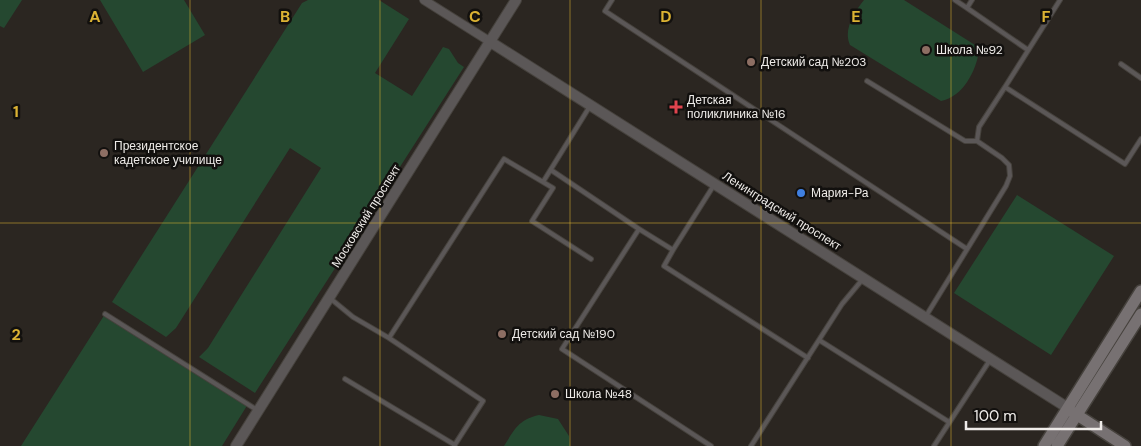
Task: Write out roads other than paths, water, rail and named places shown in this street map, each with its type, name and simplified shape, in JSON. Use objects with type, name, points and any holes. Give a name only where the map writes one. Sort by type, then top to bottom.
[{"type":"main road","points":[[1057,446],[1072,412],[1141,291]]},
{"type":"main road","points":[[1044,446],[1072,412],[1141,314]]},
{"type":"main road","name":"Ленинградский проспект","points":[[1072,412],[1125,446]]},
{"type":"street","name":"Ленинградский проспект","points":[[424,0],[1072,412]]},
{"type":"street","name":"Московский проспект","points":[[236,446],[516,0]]},
{"type":"lane","points":[[612,0],[605,11],[967,250]]},
{"type":"lane","points":[[954,0],[1028,50]]},
{"type":"lane","points":[[967,8],[972,0]]},
{"type":"lane","points":[[977,141],[978,127],[1060,0]]},
{"type":"lane","points":[[1121,64],[1141,78]]},
{"type":"lane","points":[[868,81],[965,141],[977,141],[1009,165],[1010,176],[1006,186],[925,318]]},
{"type":"lane","points":[[1005,87],[1125,164],[1141,139]]},
{"type":"lane","points":[[543,182],[590,105]]},
{"type":"lane","points":[[389,338],[504,159],[553,188],[532,221],[591,259]]},
{"type":"lane","points":[[551,170],[673,250]]},
{"type":"lane","points":[[714,184],[664,266],[808,358]]},
{"type":"lane","points":[[639,229],[562,349],[711,446]]},
{"type":"lane","points":[[751,446],[842,304],[863,279]]},
{"type":"lane","points":[[330,298],[353,317],[389,338],[483,401],[454,446],[345,379]]},
{"type":"lane","points":[[105,314],[258,411]]},
{"type":"lane","points":[[820,340],[949,422]]},
{"type":"lane","points":[[934,446],[990,360]]},
{"type":"place","name":"Школа №92","points":[[926,50]]},
{"type":"place","name":"Детский сад №203","points":[[751,62]]},
{"type":"place","name":"Детская поликлиника №16","points":[[676,107]]},
{"type":"place","name":"Президентское кадетское училище","points":[[104,153]]},
{"type":"place","name":"Мария-Ра","points":[[801,193]]},
{"type":"place","name":"Детский сад №190","points":[[502,334]]},
{"type":"place","name":"Школа №48","points":[[555,394]]}]
